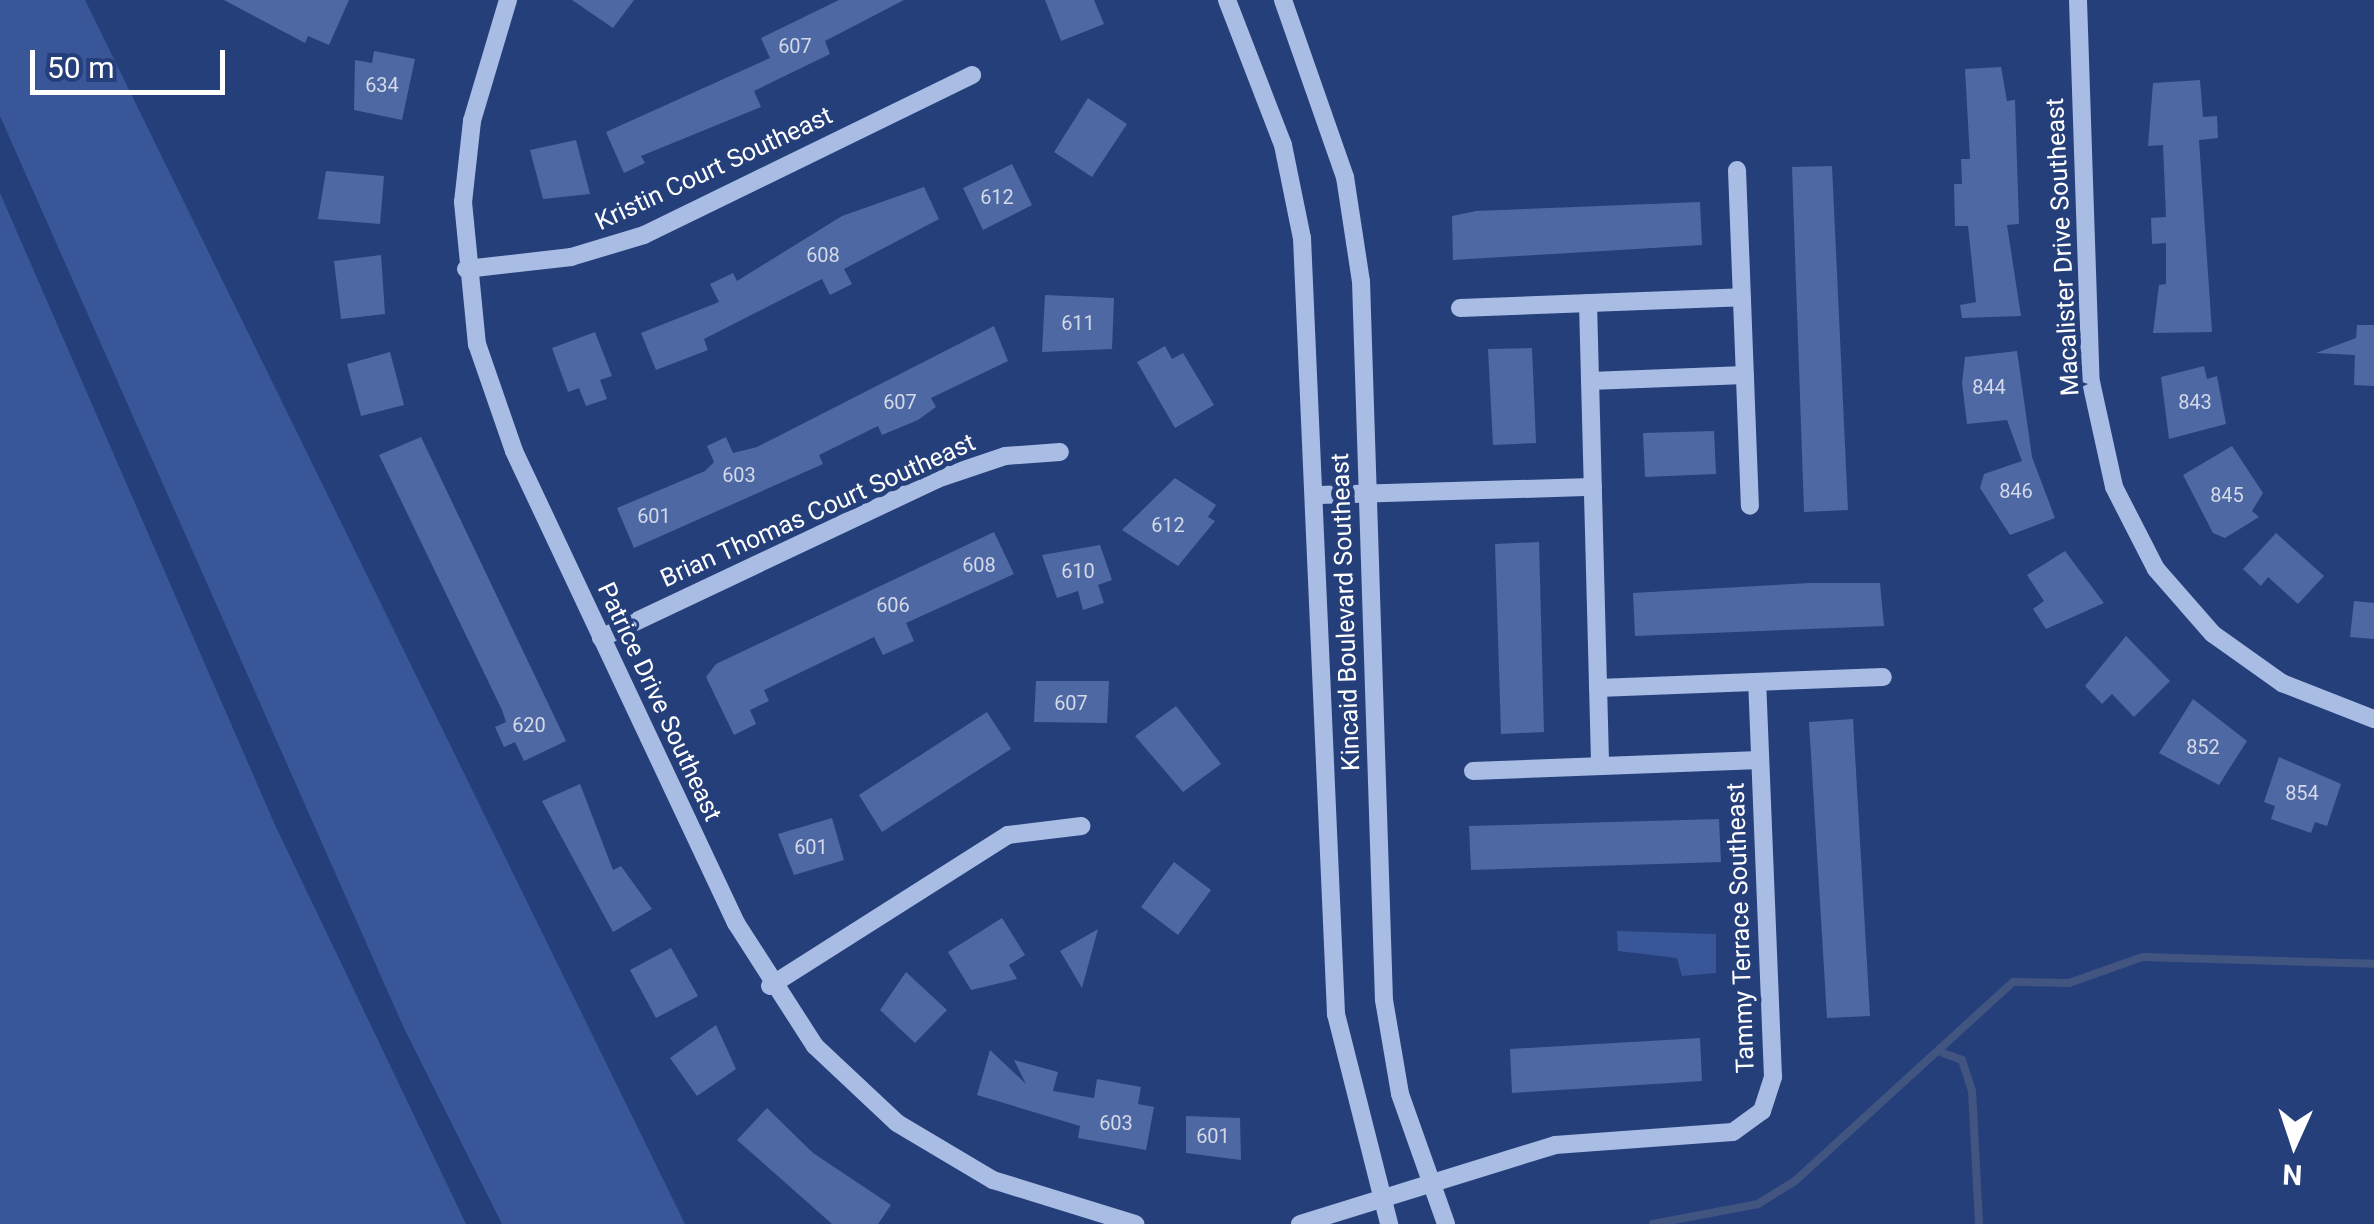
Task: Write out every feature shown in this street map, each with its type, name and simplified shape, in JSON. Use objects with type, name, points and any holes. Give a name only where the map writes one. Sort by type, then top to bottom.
[{"type":"street","name":"Patrice Drive Southeast","points":[[508,0],[472,120],[466,269],[500,416],[601,638],[770,986],[840,1074],[927,1144],[1027,1194],[1135,1224]]},
{"type":"street","name":"Kincaid Boulevard Southeast","points":[[1227,0],[1298,202],[1319,495],[1336,1014],[1378,1202],[1389,1224]]},
{"type":"street","name":"Kincaid Boulevard Southeast","points":[[1283,0],[1312,69],[1354,230],[1384,1000],[1400,1094],[1446,1224]]},
{"type":"street","name":"Macalister Drive Southeast","points":[[2078,0],[2091,382],[2114,487],[2156,569],[2213,634],[2282,683],[2374,720]]},
{"type":"street","name":"Kristin Court Southeast","points":[[466,269],[572,257],[644,235],[972,75]]},
{"type":"street","points":[[1737,170],[1750,506]]},
{"type":"street","points":[[1460,308],[1742,297]]},
{"type":"street","points":[[1588,303],[1600,766]]},
{"type":"street","points":[[1590,381],[1745,374]]},
{"type":"street","name":"Brian Thomas Court Southeast","points":[[601,638],[937,480],[1005,456],[1060,452]]},
{"type":"street","points":[[1319,495],[1593,488]]},
{"type":"street","points":[[1598,688],[1884,677]]},
{"type":"street","name":"Tammy Terrace Southeast","points":[[1378,1202],[1556,1145],[1734,1132],[1762,1111],[1773,1076],[1757,682]]},
{"type":"street","name":"Tammy Terrace Southeast","points":[[1473,771],[1760,760]]},
{"type":"street","points":[[770,986],[1008,835],[1081,826]]},
{"type":"street","points":[[1300,1224],[1378,1202]]},
{"type":"shaded area","points":[[0,0],[85,0],[685,1224],[502,1224],[403,1026],[0,116]]},
{"type":"shaded area","points":[[0,193],[275,825],[466,1224],[0,1224]]},
{"type":"shaded area","points":[[1617,931],[1716,934],[1716,973],[1682,976],[1677,958],[1618,951]]},
{"type":"building","points":[[224,0],[349,0],[329,45],[308,36],[305,43]]},
{"type":"building","points":[[572,0],[634,0],[613,28]]},
{"type":"building","points":[[839,0],[904,0],[825,41],[830,54],[754,91],[761,107],[641,156],[645,163],[624,173],[606,132],[770,58],[761,38]]},
{"type":"building","points":[[1045,0],[1094,0],[1104,24],[1061,41]]},
{"type":"building","points":[[374,51],[415,59],[402,120],[354,110],[355,60],[372,63]]},
{"type":"building","points":[[2001,67],[2007,101],[2015,100],[2019,224],[2007,225],[2021,316],[1962,318],[1960,305],[1976,302],[1968,226],[1955,226],[1954,184],[1962,184],[1961,159],[1970,159],[1965,69]]},
{"type":"building","points":[[2200,80],[2203,117],[2217,116],[2218,138],[2199,140],[2212,332],[2153,333],[2159,285],[2166,284],[2166,243],[2152,244],[2151,218],[2166,217],[2163,145],[2148,146],[2153,83]]},
{"type":"building","points":[[1088,98],[1127,124],[1092,177],[1054,152]]},
{"type":"building","points":[[576,140],[590,194],[543,199],[530,150]]},
{"type":"building","points":[[1012,164],[1032,205],[983,230],[963,188]]},
{"type":"building","points":[[1832,166],[1848,510],[1804,512],[1792,167]]},
{"type":"building","points":[[326,171],[384,176],[380,224],[318,219]]},
{"type":"building","points":[[924,187],[939,219],[844,269],[852,284],[830,295],[822,279],[704,339],[708,350],[656,370],[641,333],[719,302],[710,284],[733,273],[737,281],[842,216]]},
{"type":"building","points":[[1700,202],[1702,245],[1453,260],[1452,216],[1476,211]]},
{"type":"building","points":[[381,255],[385,314],[341,319],[334,261]]},
{"type":"building","points":[[1045,295],[1114,298],[1112,349],[1042,352]]},
{"type":"building","points":[[2357,325],[2374,325],[2374,386],[2354,385],[2355,355],[2316,353],[2356,338]]},
{"type":"building","points":[[994,326],[1008,361],[931,398],[936,407],[918,420],[882,435],[878,426],[819,455],[823,464],[634,548],[617,508],[705,471],[714,462],[707,446],[726,437],[733,453],[757,447]]},
{"type":"building","points":[[595,332],[612,376],[600,380],[607,399],[586,406],[579,388],[568,392],[552,348]]},
{"type":"building","points":[[1165,346],[1172,359],[1183,353],[1214,405],[1175,428],[1137,362]]},
{"type":"building","points":[[1532,348],[1536,443],[1493,445],[1488,349]]},
{"type":"building","points":[[2017,351],[2032,457],[2055,518],[2010,535],[1980,488],[1984,474],[2022,461],[2007,420],[1967,424],[1962,383],[1965,357]]},
{"type":"building","points":[[390,352],[404,405],[361,416],[347,364]]},
{"type":"building","points":[[2204,366],[2207,379],[2217,376],[2226,424],[2169,439],[2161,377]]},
{"type":"building","points":[[1714,431],[1716,474],[1645,477],[1643,433]]},
{"type":"building","points":[[421,437],[566,741],[524,761],[515,742],[504,747],[495,727],[506,722],[502,710],[379,455]]},
{"type":"building","points":[[2232,446],[2263,493],[2252,511],[2259,517],[2225,538],[2213,533],[2183,475]]},
{"type":"building","points":[[1175,478],[1216,505],[1208,517],[1215,521],[1178,566],[1122,530]]},
{"type":"building","points":[[994,532],[1014,574],[906,623],[914,641],[883,655],[874,637],[764,690],[769,701],[750,710],[756,724],[734,735],[706,677],[716,664]]},
{"type":"building","points":[[2276,533],[2324,576],[2298,604],[2268,577],[2261,586],[2243,569]]},
{"type":"building","points":[[1539,542],[1544,732],[1501,734],[1495,544]]},
{"type":"building","points":[[1100,545],[1112,580],[1098,585],[1104,603],[1083,610],[1078,591],[1057,598],[1042,555]]},
{"type":"building","points":[[2065,551],[2104,603],[2046,629],[2033,609],[2044,601],[2027,575]]},
{"type":"building","points":[[1880,583],[1884,626],[1635,636],[1633,593]]},
{"type":"building","points":[[2354,601],[2374,603],[2374,639],[2350,637]]},
{"type":"building","points":[[2126,636],[2170,681],[2134,717],[2112,694],[2102,704],[2085,686]]},
{"type":"building","points":[[1036,681],[1109,681],[1107,723],[1034,722]]},
{"type":"building","points":[[2193,699],[2247,741],[2219,785],[2159,753]]},
{"type":"building","points":[[1176,706],[1221,764],[1183,792],[1135,736]]},
{"type":"building","points":[[987,712],[1011,749],[882,832],[859,795]]},
{"type":"building","points":[[1853,719],[1870,1016],[1827,1018],[1809,722]]},
{"type":"building","points":[[2279,757],[2341,784],[2327,826],[2315,822],[2311,833],[2271,819],[2275,806],[2264,802]]},
{"type":"building","points":[[580,784],[613,870],[621,866],[652,909],[613,932],[542,801]]},
{"type":"building","points":[[832,818],[844,860],[794,875],[778,834]]},
{"type":"building","points":[[1719,819],[1721,862],[1471,870],[1469,826]]},
{"type":"building","points":[[1174,862],[1211,890],[1178,935],[1141,907]]},
{"type":"building","points":[[1002,918],[1025,955],[1009,965],[1017,979],[971,990],[948,952]]},
{"type":"building","points":[[1098,929],[1082,988],[1060,951]]},
{"type":"building","points":[[671,948],[698,996],[656,1018],[630,970]]},
{"type":"building","points":[[906,972],[947,1010],[915,1043],[880,1010]]},
{"type":"building","points":[[716,1025],[736,1069],[697,1096],[670,1058]]},
{"type":"building","points":[[1700,1038],[1702,1081],[1512,1093],[1510,1049]]},
{"type":"building","points":[[990,1050],[1026,1084],[1014,1060],[1058,1072],[1053,1091],[1094,1098],[1097,1079],[1141,1087],[1138,1104],[1154,1107],[1146,1150],[1078,1138],[1080,1126],[977,1095]]},
{"type":"building","points":[[767,1108],[813,1153],[891,1205],[878,1224],[832,1224],[737,1140]]},
{"type":"building","points":[[1186,1116],[1240,1118],[1241,1160],[1186,1153]]},
{"type":"waterway","points":[[1653,1224],[1758,1204],[1795,1181],[2013,982],[2069,983],[2143,957],[2374,964]]},
{"type":"waterway","points":[[1943,1053],[1962,1060],[1972,1090],[1979,1224]]}]
